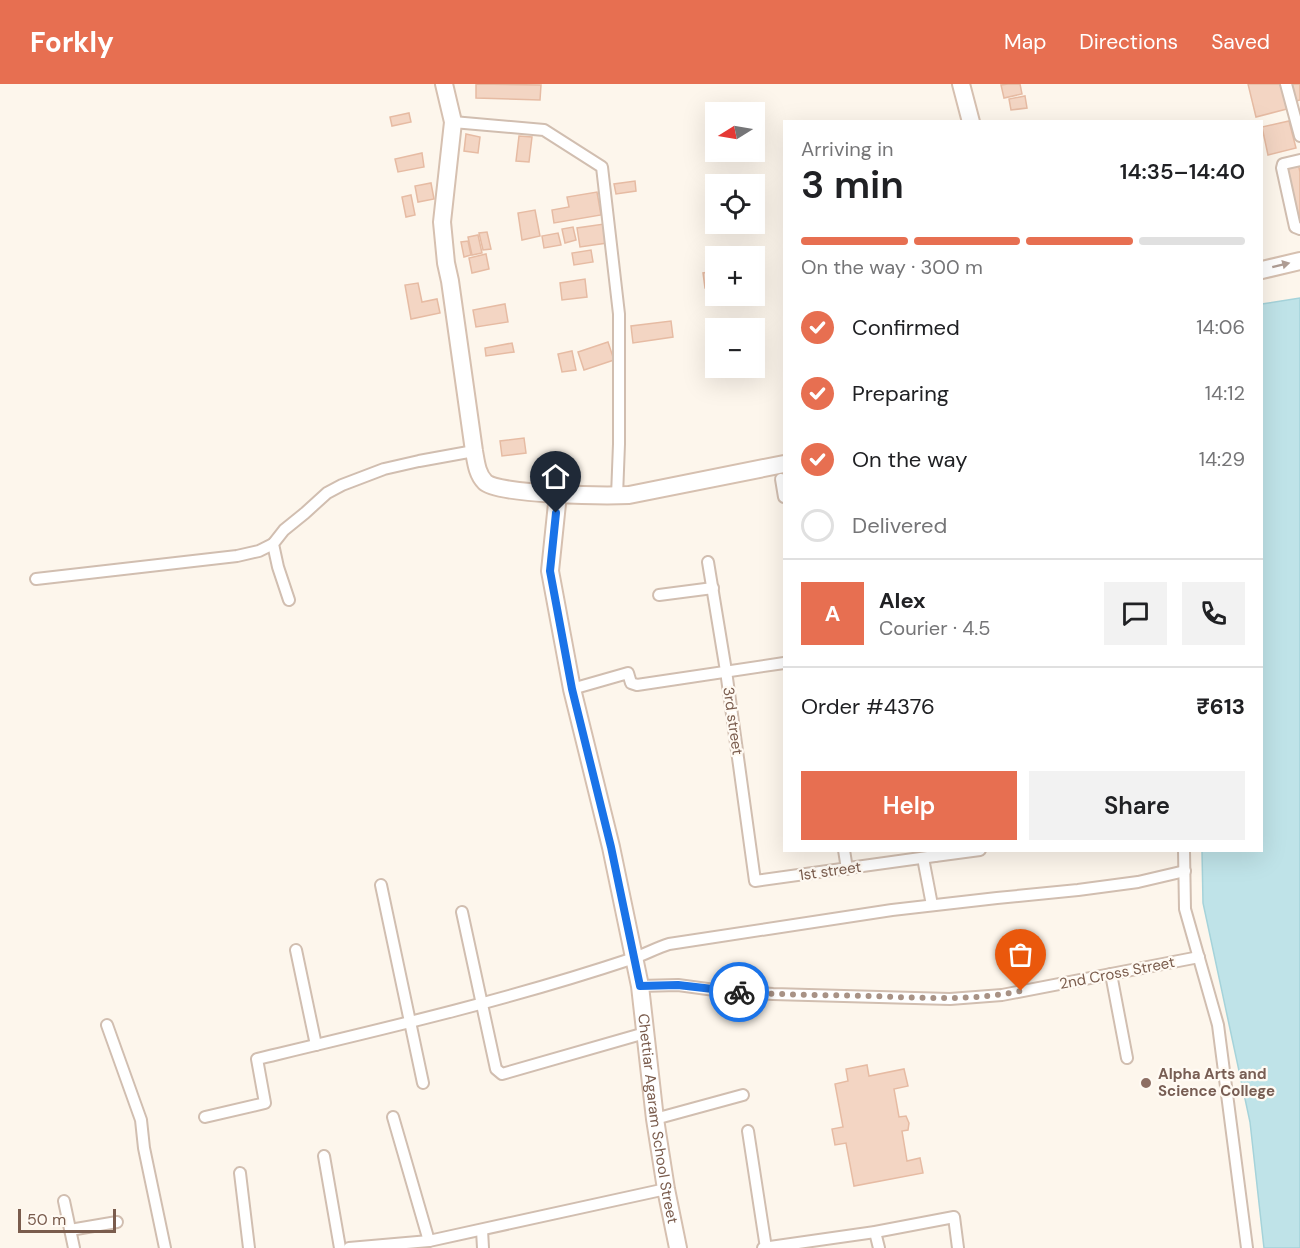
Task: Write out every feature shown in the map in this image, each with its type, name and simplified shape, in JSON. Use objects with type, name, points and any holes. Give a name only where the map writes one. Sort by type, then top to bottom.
[{"type":"street","points":[[444,84],[453,122],[442,222],[446,263],[477,470],[485,483],[499,489],[617,496],[783,471]]},
{"type":"street","points":[[961,84],[970,120]]},
{"type":"street","points":[[1286,84],[1300,136]]},
{"type":"street","points":[[453,122],[544,130],[602,167],[619,314],[617,496]]},
{"type":"street","points":[[1300,160],[1283,164],[1282,168],[1295,227],[1300,229]]},
{"type":"street","points":[[1263,270],[1300,261]]},
{"type":"street","points":[[36,579],[237,556],[259,551],[273,544],[284,530],[327,493],[342,484],[419,461],[474,451]]},
{"type":"street","name":"Chettiar Agaram School Street","points":[[558,494],[550,571],[572,689],[611,847],[640,986],[655,1119],[678,1248]]},
{"type":"street","points":[[273,544],[288,600]]},
{"type":"street","name":"3rd street","points":[[708,562],[755,880]]},
{"type":"street","points":[[659,595],[713,588]]},
{"type":"street","points":[[572,689],[628,673],[632,682],[637,685],[783,663]]},
{"type":"street","points":[[844,852],[847,868]]},
{"type":"street","name":"1st street","points":[[755,880],[923,858],[934,853],[949,852]]},
{"type":"street","points":[[1184,852],[1185,909],[1218,1025],[1247,1248]]},
{"type":"street","points":[[923,858],[932,905]]},
{"type":"street","points":[[205,1117],[265,1103],[257,1059],[482,1005],[634,958],[669,944],[932,905],[1138,882],[1185,871]]},
{"type":"street","points":[[381,885],[423,1083]]},
{"type":"street","points":[[462,912],[496,1069],[502,1074],[645,1033]]},
{"type":"street","points":[[296,950],[316,1045]]},
{"type":"street","name":"2nd Cross Street","points":[[640,986],[678,985],[722,991],[773,994],[950,999],[1002,995],[1199,957]]},
{"type":"street","points":[[1111,974],[1127,1058]]},
{"type":"street","points":[[107,1025],[141,1120],[144,1148],[165,1248]]},
{"type":"street","points":[[655,1119],[743,1095]]},
{"type":"street","points":[[393,1117],[429,1241]]},
{"type":"street","points":[[748,1131],[765,1248],[876,1232],[954,1217],[958,1248]]},
{"type":"street","points":[[324,1156],[340,1248]]},
{"type":"street","points":[[240,1173],[249,1248]]},
{"type":"street","points":[[349,1248],[399,1246],[429,1241],[666,1189]]},
{"type":"street","points":[[64,1201],[74,1248]]},
{"type":"street","points":[[70,1230],[117,1222]]},
{"type":"street","points":[[482,1230],[483,1248]]},
{"type":"street","points":[[876,1232],[879,1248]]},
{"type":"water","points":[[1300,298],[1300,1248],[1264,1248],[1250,1122],[1203,903],[1202,852],[1263,852],[1263,304]]},
{"type":"building","points":[[476,84],[541,85],[540,100],[476,98]]},
{"type":"building","points":[[1020,84],[1022,94],[1004,98],[1001,85]]},
{"type":"building","points":[[1248,84],[1281,84],[1287,109],[1256,117]]},
{"type":"building","points":[[1287,84],[1300,84],[1300,100],[1292,102]]},
{"type":"building","points":[[1025,96],[1027,108],[1011,110],[1009,99]]},
{"type":"building","points":[[409,113],[411,122],[392,126],[390,117]]},
{"type":"building","points":[[1289,121],[1296,148],[1268,155],[1263,127]]},
{"type":"building","points":[[466,134],[480,137],[478,153],[464,151]]},
{"type":"building","points":[[519,136],[532,137],[529,162],[516,161]]},
{"type":"building","points":[[422,153],[424,167],[398,172],[395,159]]},
{"type":"building","points":[[1298,163],[1300,172],[1300,227],[1285,166]]},
{"type":"building","points":[[635,181],[636,191],[616,194],[614,184]]},
{"type":"building","points":[[431,183],[434,199],[418,202],[415,186]]},
{"type":"building","points":[[597,192],[601,215],[554,223],[552,210],[569,207],[567,197]]},
{"type":"building","points":[[411,195],[415,215],[406,217],[402,197]]},
{"type":"building","points":[[535,210],[540,236],[522,240],[518,213]]},
{"type":"building","points":[[604,224],[607,243],[580,247],[577,228]]},
{"type":"building","points":[[573,227],[576,240],[565,243],[562,229]]},
{"type":"building","points":[[487,232],[491,249],[483,250],[479,233]]},
{"type":"building","points":[[558,233],[561,245],[544,248],[542,236]]},
{"type":"building","points":[[478,235],[482,253],[472,255],[468,237]]},
{"type":"building","points":[[468,241],[471,255],[464,257],[461,242]]},
{"type":"building","points":[[591,250],[593,262],[574,265],[572,253]]},
{"type":"building","points":[[486,254],[489,269],[472,273],[469,258]]},
{"type":"building","points":[[585,279],[587,297],[562,300],[560,283]]},
{"type":"building","points":[[418,283],[422,302],[437,299],[440,313],[411,319],[405,285]]},
{"type":"building","points":[[505,304],[508,322],[476,327],[473,310]]},
{"type":"building","points":[[671,321],[673,337],[633,343],[631,326]]},
{"type":"building","points":[[608,342],[614,360],[584,370],[578,352]]},
{"type":"building","points":[[512,343],[514,352],[486,356],[485,348]]},
{"type":"building","points":[[572,351],[576,370],[562,372],[558,354]]},
{"type":"building","points":[[524,438],[526,453],[502,456],[500,441]]},
{"type":"building","points":[[867,1065],[869,1076],[904,1069],[908,1086],[894,1089],[899,1117],[906,1116],[909,1123],[908,1130],[902,1131],[907,1161],[920,1158],[923,1173],[854,1186],[846,1143],[835,1145],[832,1129],[843,1127],[835,1084],[848,1081],[846,1069]]},
{"type":"way so far","points":[[739,992],[950,999],[1002,995],[1021,991]]},
{"type":"place","name":"Alpha Arts and Science College","points":[[1146,1083]]},
{"type":"route","points":[[556,513],[550,571],[572,689],[611,847],[640,986],[678,985],[739,992]]}]
